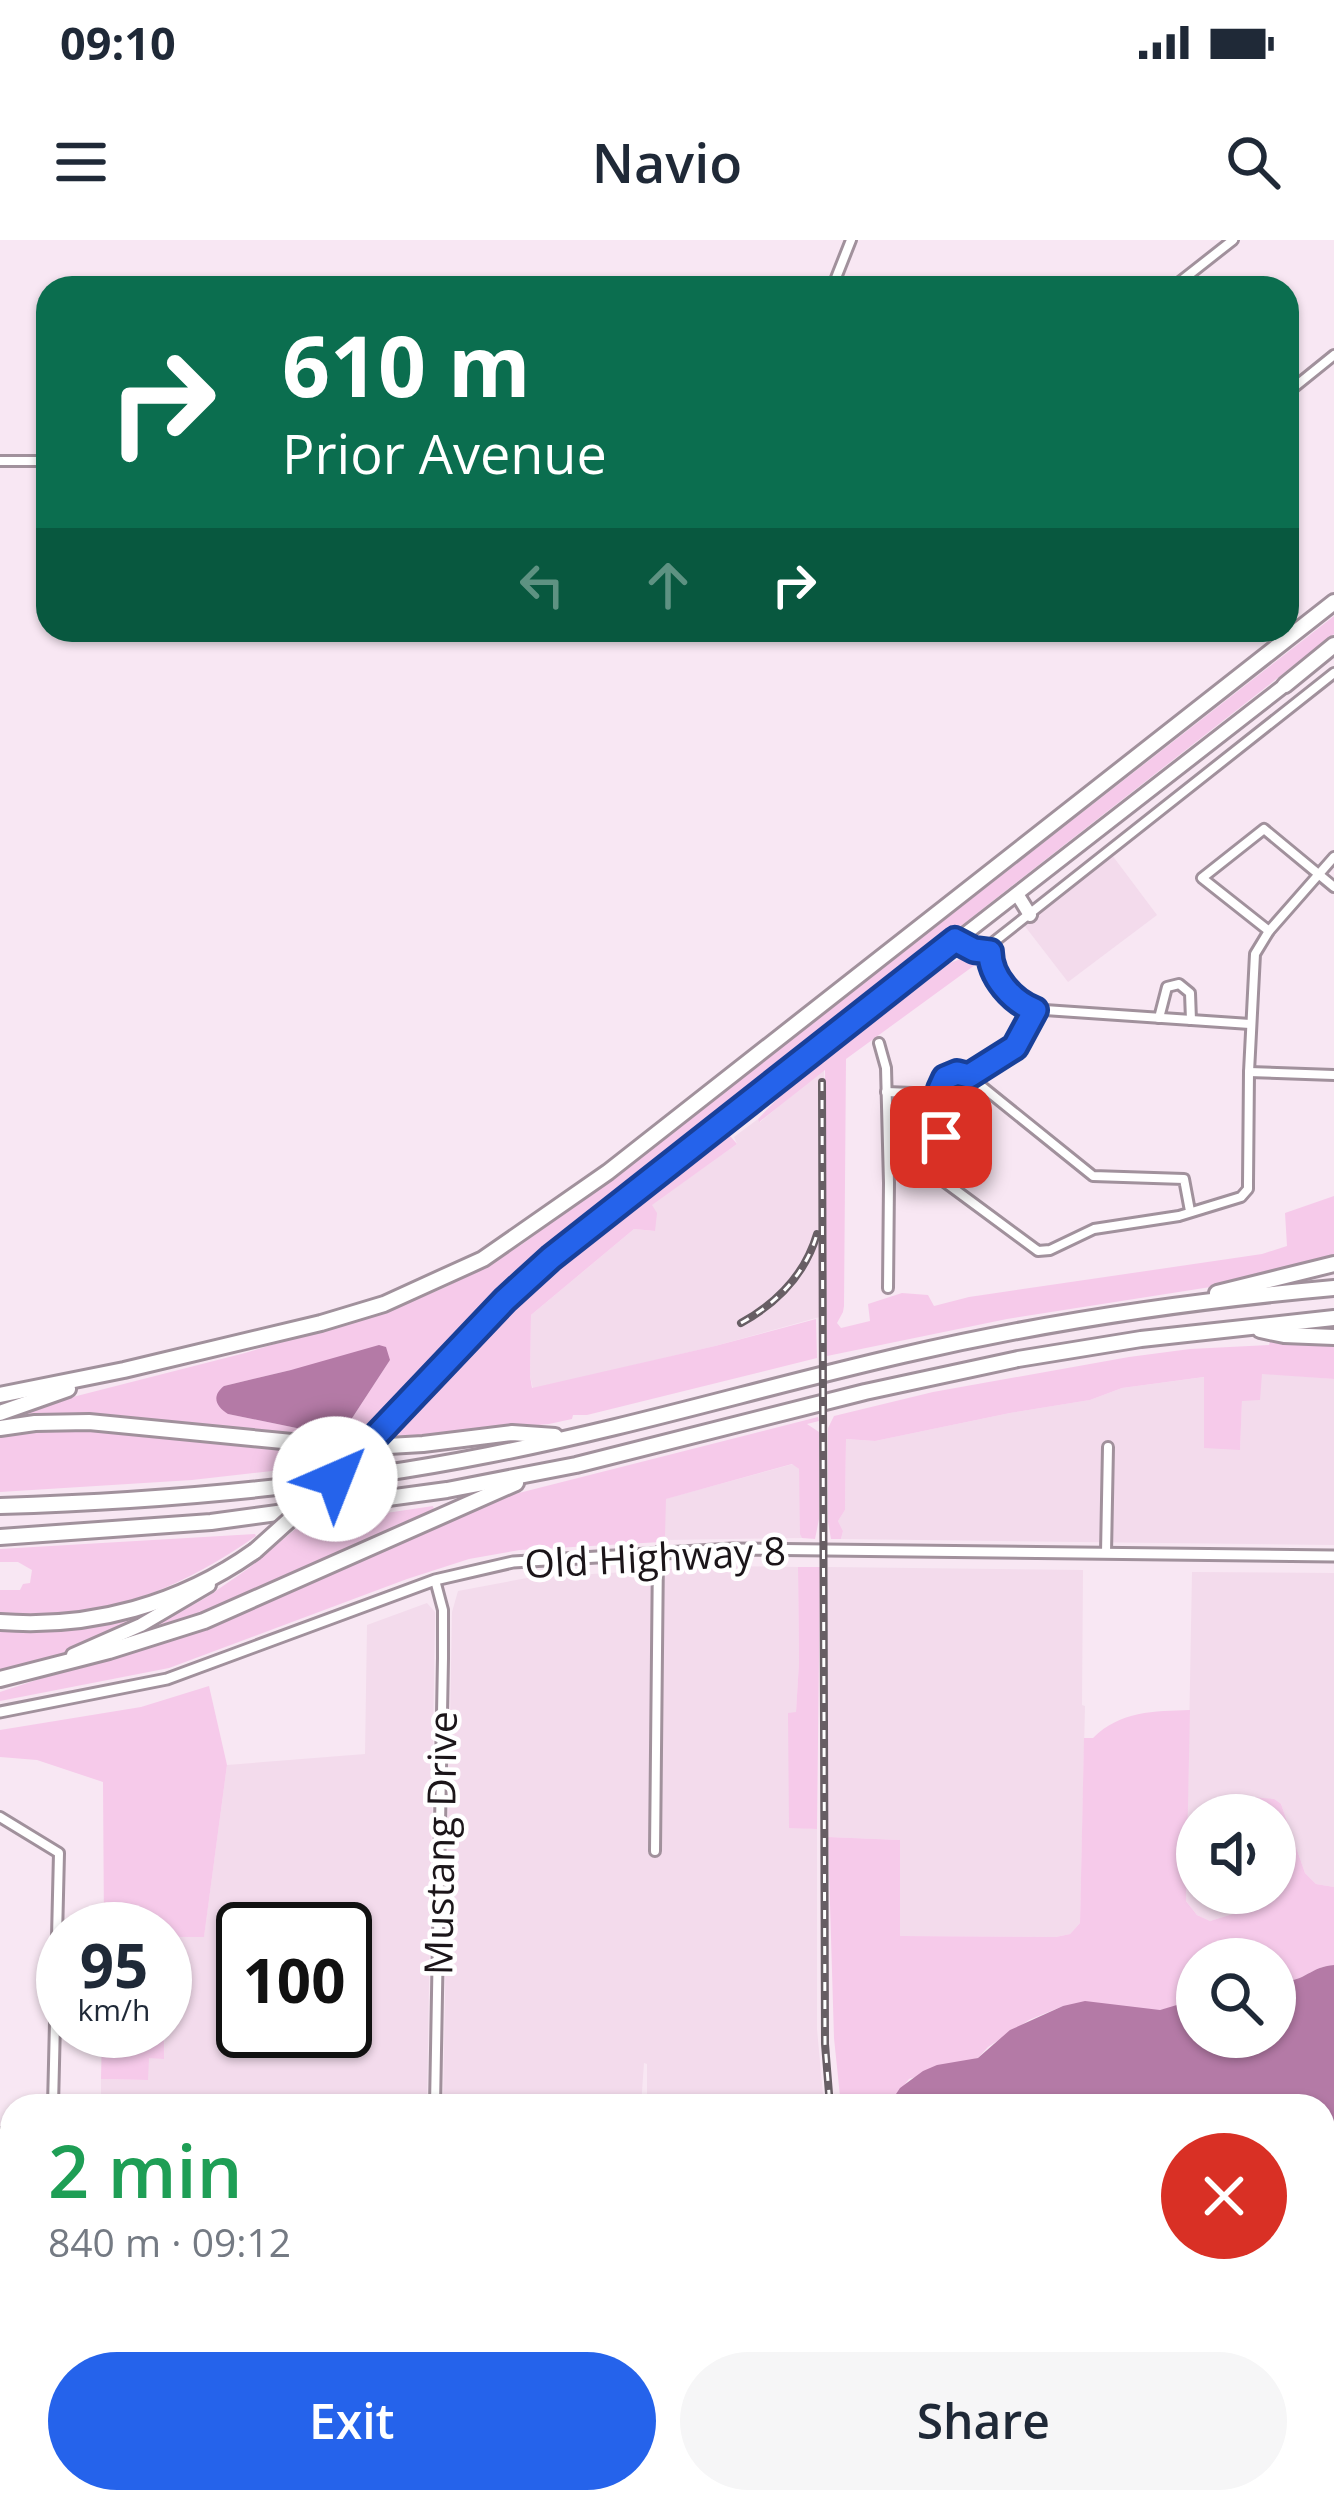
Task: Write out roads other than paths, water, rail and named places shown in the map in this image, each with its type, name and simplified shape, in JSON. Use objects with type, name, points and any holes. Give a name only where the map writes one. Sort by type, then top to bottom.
[{"type":"highway","points":[[1299,630],[1334,602]]},
{"type":"highway","points":[[0,1395],[124,1370],[384,1304],[454,1274],[516,1238],[708,1096],[1283,642]]},
{"type":"highway","points":[[2,1679],[74,1655],[141,1625],[205,1588],[249,1555],[335,1479],[551,1258],[1334,649]]},
{"type":"highway","points":[[1017,894],[1030,915]]},
{"type":"highway","points":[[952,942],[990,952]]},
{"type":"highway","points":[[1136,1311],[1334,1264]]},
{"type":"highway","points":[[0,1506],[163,1499],[437,1465],[656,1419],[1016,1331],[1136,1311],[1334,1288]]},
{"type":"highway","points":[[0,1537],[227,1520],[428,1493],[537,1473],[968,1369],[1118,1342],[1334,1318]]},
{"type":"highway","points":[[1243,1327],[1284,1335],[1334,1336]]},
{"type":"highway","points":[[0,1412],[124,1370]]},
{"type":"highway","points":[[0,1428],[89,1422],[354,1448],[512,1433],[572,1437]]},
{"type":"highway","points":[[2,1679],[204,1621],[537,1473]]},
{"type":"highway","points":[[0,1622],[61,1623],[118,1613],[173,1596],[249,1555]]},
{"type":"street","points":[[837,276],[851,240]]},
{"type":"street","points":[[1187,276],[1232,240]]},
{"type":"street","points":[[1299,383],[1334,355]]},
{"type":"street","points":[[0,461],[36,461]]},
{"type":"street","points":[[1250,1024],[1035,1010],[1013,998],[992,970],[990,952],[995,940],[1334,673]]},
{"type":"street","points":[[1269,931],[1202,878],[1264,829],[1334,887]]},
{"type":"street","points":[[1190,1210],[1184,1179],[1093,1176],[969,1076],[957,1073],[945,1078],[940,1094],[942,1180],[1038,1251],[1094,1229],[1179,1216],[1239,1198],[1248,1189],[1255,954],[1334,856]]},
{"type":"street","points":[[1159,1018],[1163,992],[1179,984],[1190,993],[1191,1020]]},
{"type":"street","points":[[969,1076],[1015,1047],[1035,1010]]},
{"type":"street","points":[[879,1043],[886,1068],[888,1288]]},
{"type":"street","points":[[1249,1072],[1334,1075]]},
{"type":"street","points":[[886,1092],[940,1094]]},
{"type":"street","points":[[1106,1553],[1108,1447]]},
{"type":"street","name":"Old Highway 8","points":[[0,1712],[184,1674],[435,1580],[513,1562],[764,1549],[1334,1556]]},
{"type":"street","points":[[655,1852],[658,1552]]},
{"type":"street","name":"Mustang Drive","points":[[435,1580],[443,1610],[435,2094]]},
{"type":"street","points":[[0,1817],[59,1853],[53,2094]]},
{"type":"railway","points":[[822,1082],[825,2044],[829,2094]]},
{"type":"railway","points":[[741,1323],[788,1286],[817,1234]]}]
